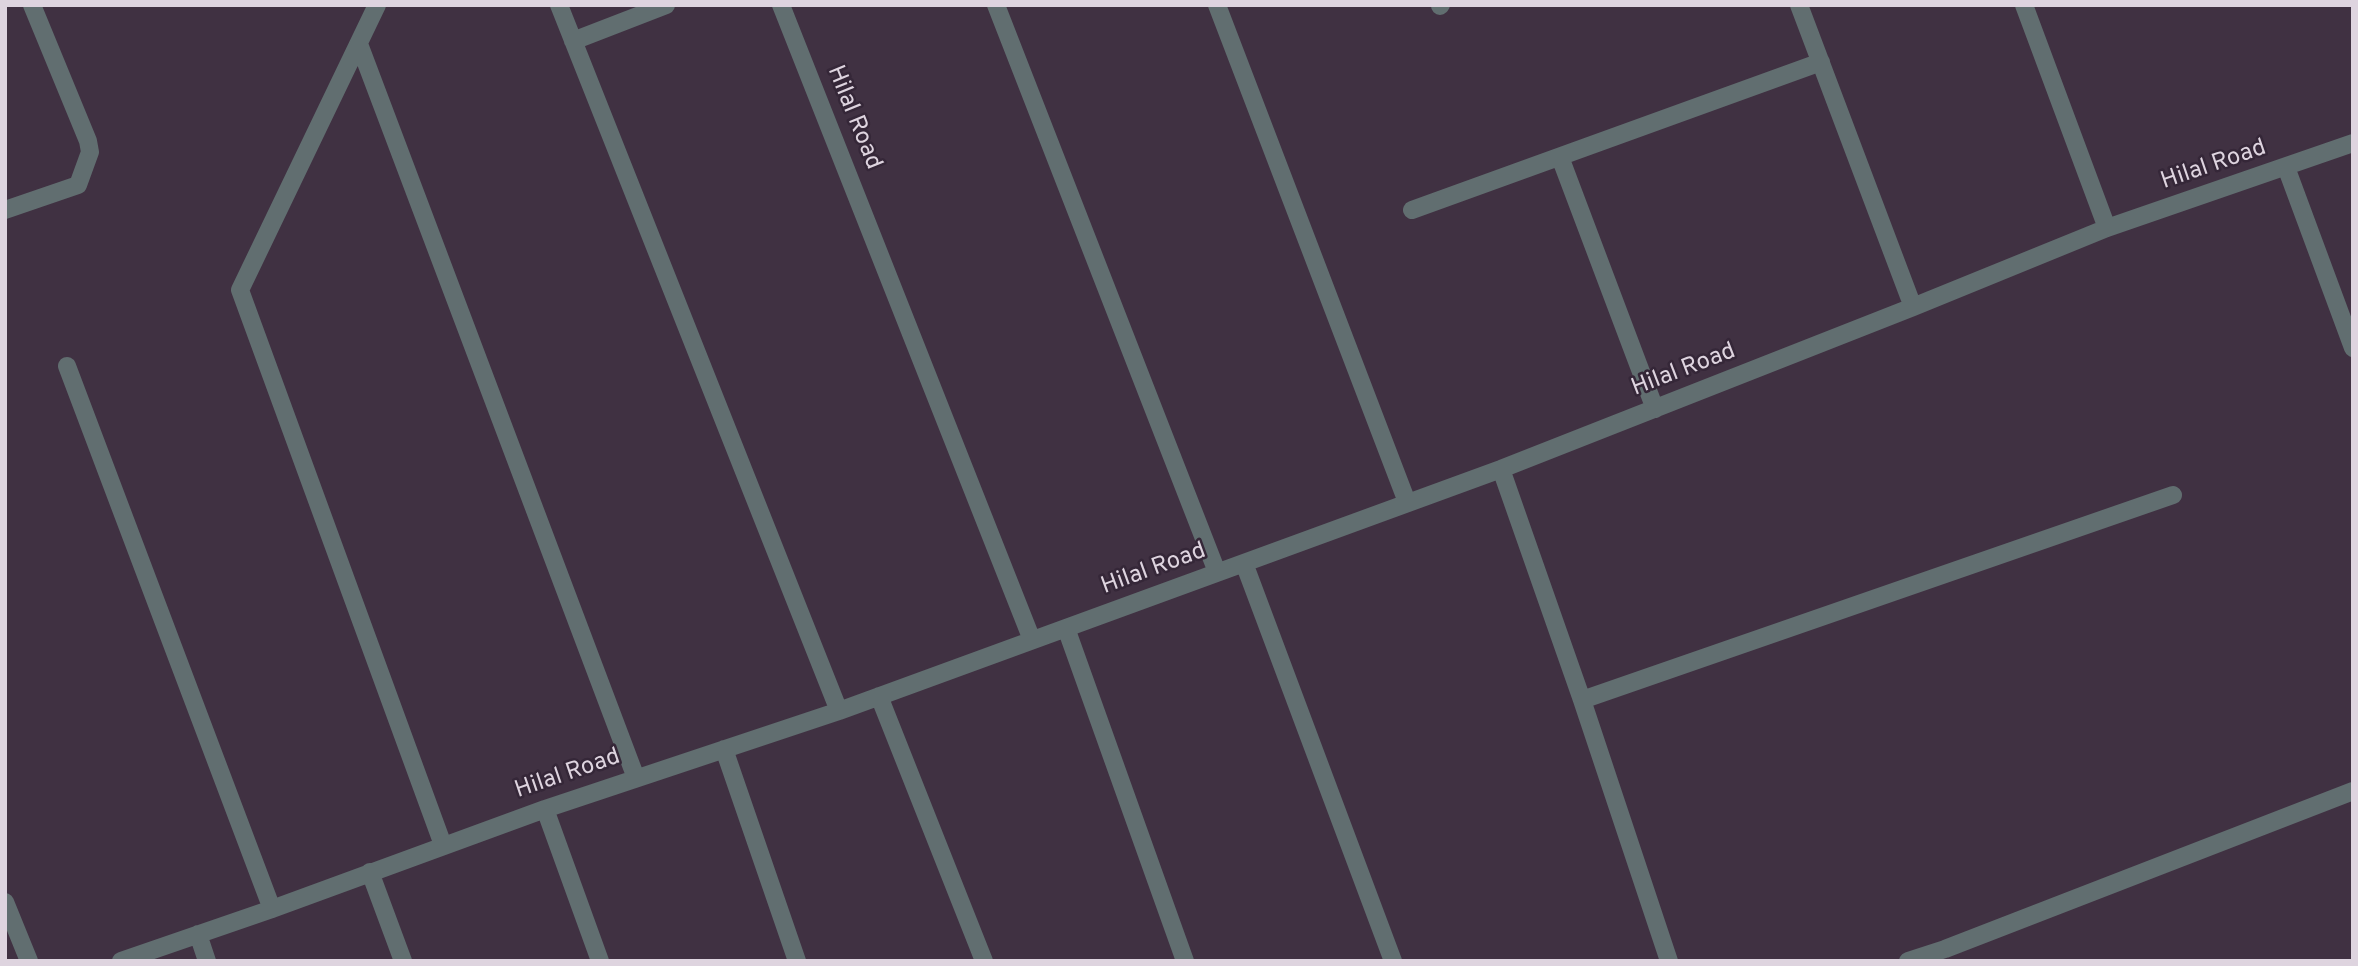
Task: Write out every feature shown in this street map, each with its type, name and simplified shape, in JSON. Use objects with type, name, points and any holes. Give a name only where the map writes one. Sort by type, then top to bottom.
[{"type":"street","points":[[5,210],[78,185],[90,152],[88,141],[32,5]]},
{"type":"street","points":[[377,5],[240,290],[443,845]]},
{"type":"street","points":[[559,5],[839,711]]},
{"type":"street","points":[[573,41],[666,5]]},
{"type":"street","name":"Hilal Road","points":[[782,5],[1032,640]]},
{"type":"street","points":[[996,5],[1217,572]]},
{"type":"street","points":[[1217,5],[1408,502]]},
{"type":"street","points":[[1800,5],[1913,307]]},
{"type":"street","points":[[2024,5],[2107,228]]},
{"type":"street","points":[[359,44],[636,778]]},
{"type":"street","points":[[1412,210],[1821,62]]},
{"type":"street","name":"Hilal Road","points":[[121,961],[272,909],[545,808],[839,711],[1501,469],[2107,228],[2353,144]]},
{"type":"street","points":[[1560,158],[1655,409]]},
{"type":"street","points":[[2286,167],[2353,348]]},
{"type":"street","points":[[67,366],[272,909]]},
{"type":"street","points":[[1501,469],[1669,961]]},
{"type":"street","points":[[1582,700],[2173,495]]},
{"type":"street","points":[[1244,563],[1393,961]]},
{"type":"street","points":[[1066,628],[1185,961]]},
{"type":"street","points":[[879,696],[984,961]]},
{"type":"street","points":[[723,749],[797,961]]},
{"type":"street","points":[[1908,961],[1947,955],[2353,791]]},
{"type":"street","points":[[545,808],[600,961]]},
{"type":"street","points":[[370,872],[403,961]]},
{"type":"street","points":[[5,902],[29,961]]},
{"type":"street","points":[[198,934],[207,961]]}]
